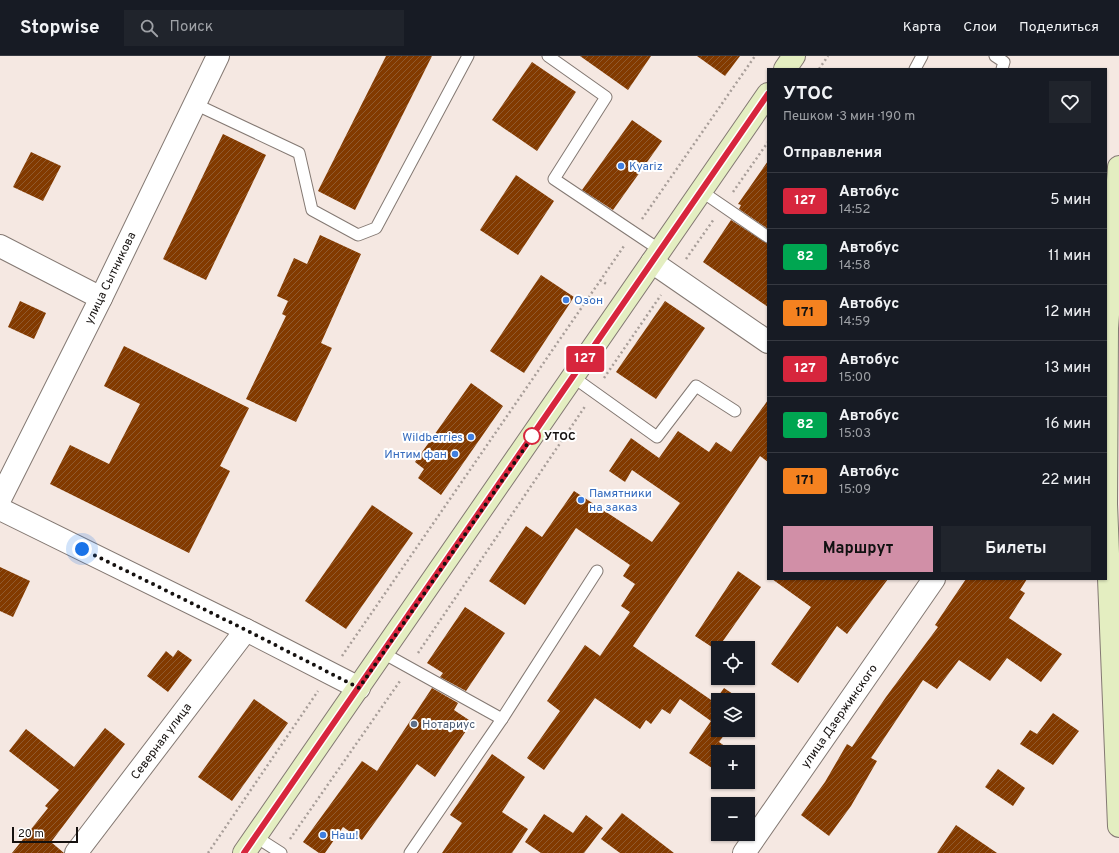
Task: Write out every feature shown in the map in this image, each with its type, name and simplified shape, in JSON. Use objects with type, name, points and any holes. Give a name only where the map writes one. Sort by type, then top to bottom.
[{"type":"main road","points":[[786,68],[794,56]]},
{"type":"main road","points":[[250,845],[767,95]]},
{"type":"main road","points":[[1107,329],[1119,167]]},
{"type":"main road","points":[[1107,540],[1119,826]]},
{"type":"street","name":"улица Сытникова","points":[[0,499],[101,298],[218,56]]},
{"type":"street","points":[[0,246],[101,298]]},
{"type":"street","points":[[656,256],[673,277],[767,341]]},
{"type":"street","points":[[0,509],[246,630],[359,688]]},
{"type":"street","name":"улица Дзержинского","points":[[744,853],[933,580]]},
{"type":"street","name":"Северная улица","points":[[76,853],[246,630]]},
{"type":"lane","points":[[195,104],[299,152],[312,210],[358,234],[376,228],[468,56]]},
{"type":"lane","points":[[548,56],[606,97],[554,178],[633,231],[656,256]]},
{"type":"lane","points":[[916,68],[922,56]]},
{"type":"lane","points":[[995,56],[1004,62],[1002,68]]},
{"type":"lane","points":[[701,190],[723,207],[767,236]]},
{"type":"lane","points":[[573,377],[657,437],[696,386],[734,411]]},
{"type":"lane","points":[[410,853],[502,719],[597,571]]},
{"type":"lane","points":[[383,653],[502,719]]},
{"type":"lane","points":[[250,845],[281,853]]},
{"type":"path","points":[[208,853],[754,56]]},
{"type":"path","points":[[820,68],[828,56]]},
{"type":"path","points":[[281,853],[673,277],[767,143]]},
{"type":"building","points":[[386,56],[432,56],[355,210],[318,191]]},
{"type":"building","points":[[580,56],[651,56],[628,90]]},
{"type":"building","points":[[697,56],[740,56],[725,76]]},
{"type":"building","points":[[532,62],[576,92],[537,151],[492,120]]},
{"type":"building","name":"Kyariz","points":[[632,120],[662,141],[613,210],[582,190]]},
{"type":"building","points":[[223,134],[266,155],[206,280],[163,259]]},
{"type":"building","points":[[31,152],[61,166],[43,201],[13,187]]},
{"type":"building","points":[[767,162],[767,228],[739,209],[741,205],[738,204]]},
{"type":"building","points":[[516,175],[554,201],[518,255],[480,230]]},
{"type":"building","points":[[731,220],[767,243],[767,306],[703,262]]},
{"type":"building","points":[[320,235],[361,254],[321,343],[332,348],[296,422],[246,399],[286,316],[282,314],[288,301],[277,296],[294,258],[307,264]]},
{"type":"building","points":[[541,275],[574,297],[524,373],[490,351]]},
{"type":"building","points":[[20,301],[46,313],[34,339],[8,327]]},
{"type":"building","points":[[665,301],[705,328],[656,399],[616,372]]},
{"type":"building","points":[[124,346],[249,408],[220,466],[230,471],[189,553],[50,484],[70,445],[109,464],[140,404],[104,386]]},
{"type":"building","points":[[471,383],[503,406],[441,495],[418,478],[424,469],[415,462]]},
{"type":"building","points":[[767,401],[767,461],[760,456],[633,646],[711,700],[711,721],[680,699],[670,714],[662,709],[651,724],[646,720],[640,729],[595,698],[544,770],[527,758],[560,711],[547,701],[585,645],[600,656],[630,612],[621,606],[635,584],[623,576],[630,565],[576,528],[525,605],[489,581],[526,526],[542,537],[574,491],[652,542],[680,503],[632,470],[625,482],[609,471],[631,438],[659,458],[678,431],[709,452],[716,442],[731,452]]},
{"type":"building","points":[[372,505],[413,533],[346,629],[305,601]]},
{"type":"building","points":[[0,567],[30,581],[13,617],[0,611]]},
{"type":"building","points":[[738,571],[761,587],[723,641],[711,641],[711,646],[695,636]]},
{"type":"building","points":[[773,580],[887,580],[847,634],[837,626],[798,683],[771,664],[811,607]]},
{"type":"building","points":[[965,580],[1026,580],[1020,590],[1025,593],[1009,618],[1062,654],[1041,682],[1007,658],[990,681],[959,660],[937,689],[923,680],[871,758],[877,761],[851,806],[829,836],[801,815],[825,782],[847,744],[852,747],[886,697],[938,627],[935,625]]},
{"type":"building","points":[[465,607],[505,633],[466,691],[440,677],[443,673],[427,663]]},
{"type":"building","points":[[178,650],[192,660],[168,692],[147,676],[166,651],[173,657]]},
{"type":"building","points":[[432,688],[458,703],[454,710],[472,722],[435,777],[417,764],[362,840],[343,827],[325,853],[319,853],[303,842],[362,761],[377,771]]},
{"type":"building","points":[[724,688],[732,693],[720,693]]},
{"type":"building","points":[[254,699],[288,723],[232,801],[198,777]]},
{"type":"building","points":[[1053,713],[1079,731],[1053,765],[1020,744],[1030,730],[1037,734]]},
{"type":"building","points":[[711,721],[711,737],[723,737],[719,742],[723,745],[711,745],[711,767],[689,753]]},
{"type":"building","points":[[105,728],[125,744],[51,842],[64,853],[12,853],[48,808],[45,806],[59,790],[9,751],[26,729],[74,767]]},
{"type":"building","points":[[492,754],[525,777],[502,812],[528,829],[512,853],[442,853],[462,823],[450,815]]},
{"type":"building","points":[[998,769],[1025,788],[1013,806],[985,787]]},
{"type":"building","points":[[622,813],[674,853],[620,853],[601,839]]},
{"type":"building","points":[[544,814],[573,833],[586,815],[603,828],[584,853],[541,853],[525,842]]},
{"type":"building","points":[[956,825],[997,853],[937,853]]},
{"type":"bus line","name":"127","points":[[244,853],[767,95]]},
{"type":"place","name":"Kyariz","points":[[621,166]]},
{"type":"place","name":"Озон","points":[[566,300]]},
{"type":"place","name":"УТОС","points":[[532,436]]},
{"type":"place","name":"Wildberries","points":[[471,437]]},
{"type":"place","name":"Интим фан","points":[[455,454]]},
{"type":"place","name":"Памятники на заказ","points":[[581,500]]},
{"type":"place","name":"Нотариус","points":[[414,724]]},
{"type":"place","name":"Наш!","points":[[323,835]]},
{"type":"route","points":[[82,549],[359,688],[537,430],[532,436]]}]
